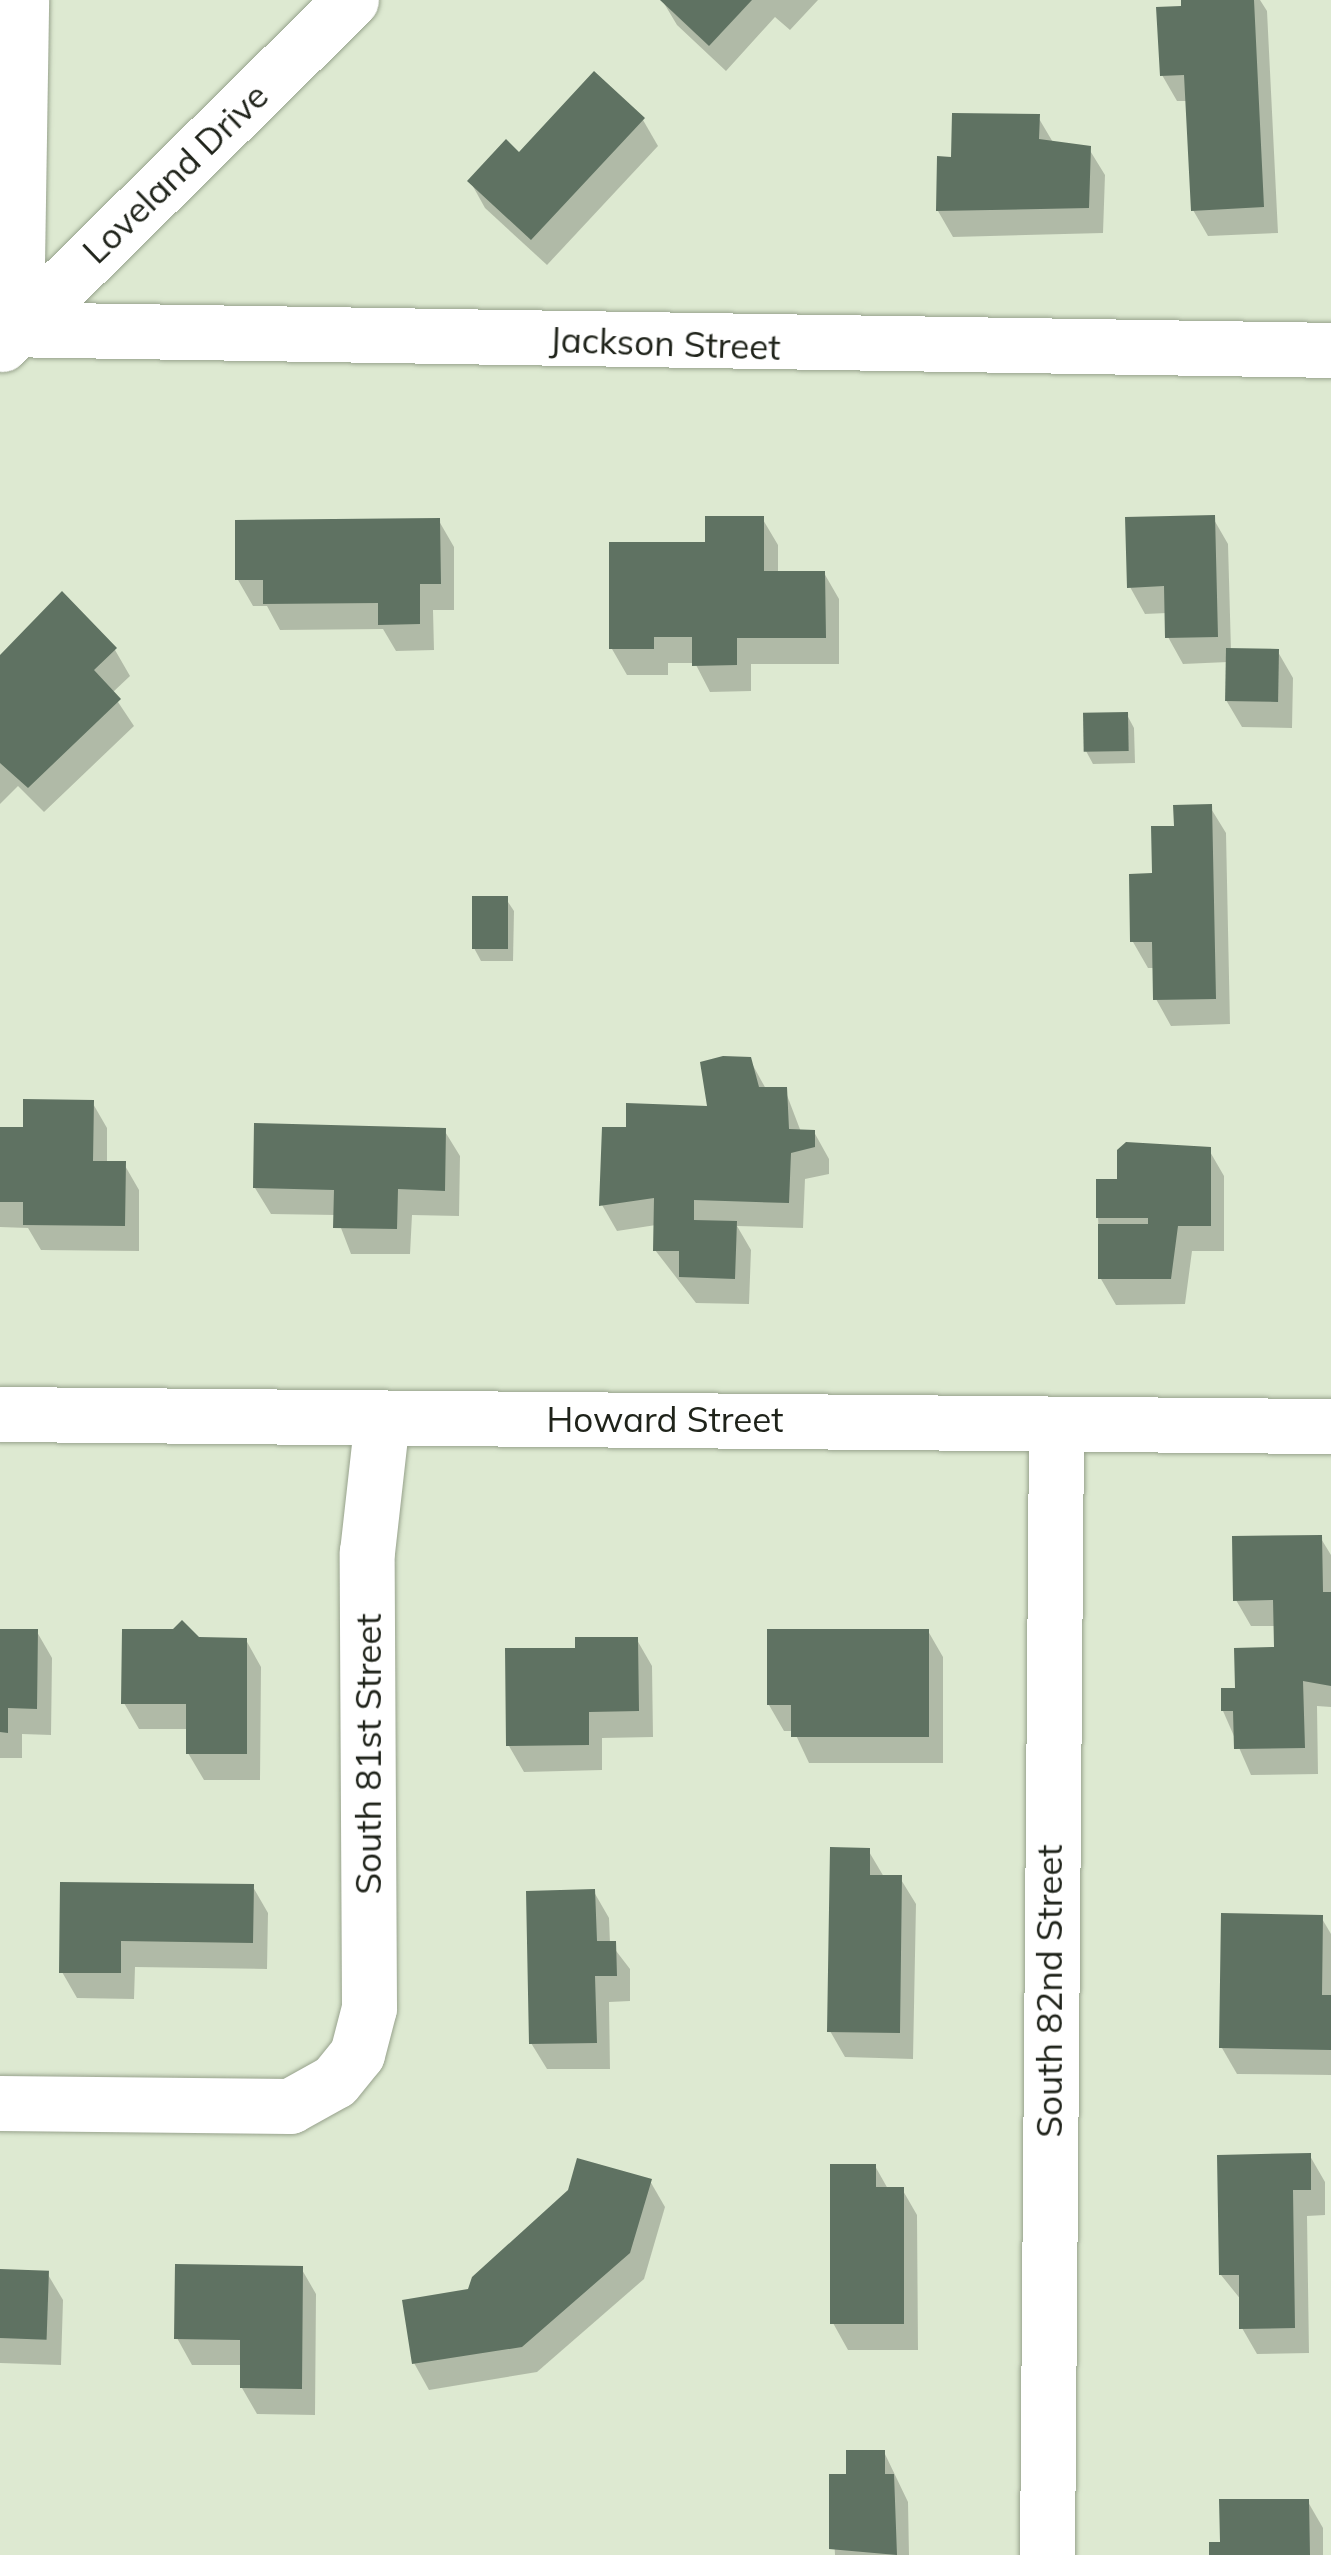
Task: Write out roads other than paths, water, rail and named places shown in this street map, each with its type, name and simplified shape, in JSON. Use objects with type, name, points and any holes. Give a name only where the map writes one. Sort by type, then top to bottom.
[{"type":"street","points":[[5,334],[21,0]]},
{"type":"street","name":"Loveland Drive","points":[[5,334],[351,0]]},
{"type":"street","name":"Jackson Street","points":[[5,334],[1331,350]]},
{"type":"street","name":"Howard Street","points":[[0,1414],[1056,1427],[1331,1426]]},
{"type":"street","name":"South 81st Street","points":[[0,2103],[290,2106],[335,2081],[357,2054],[368,2008],[367,1552],[382,1419]]},
{"type":"street","name":"South 82nd Street","points":[[1048,2555],[1056,1427]]}]
